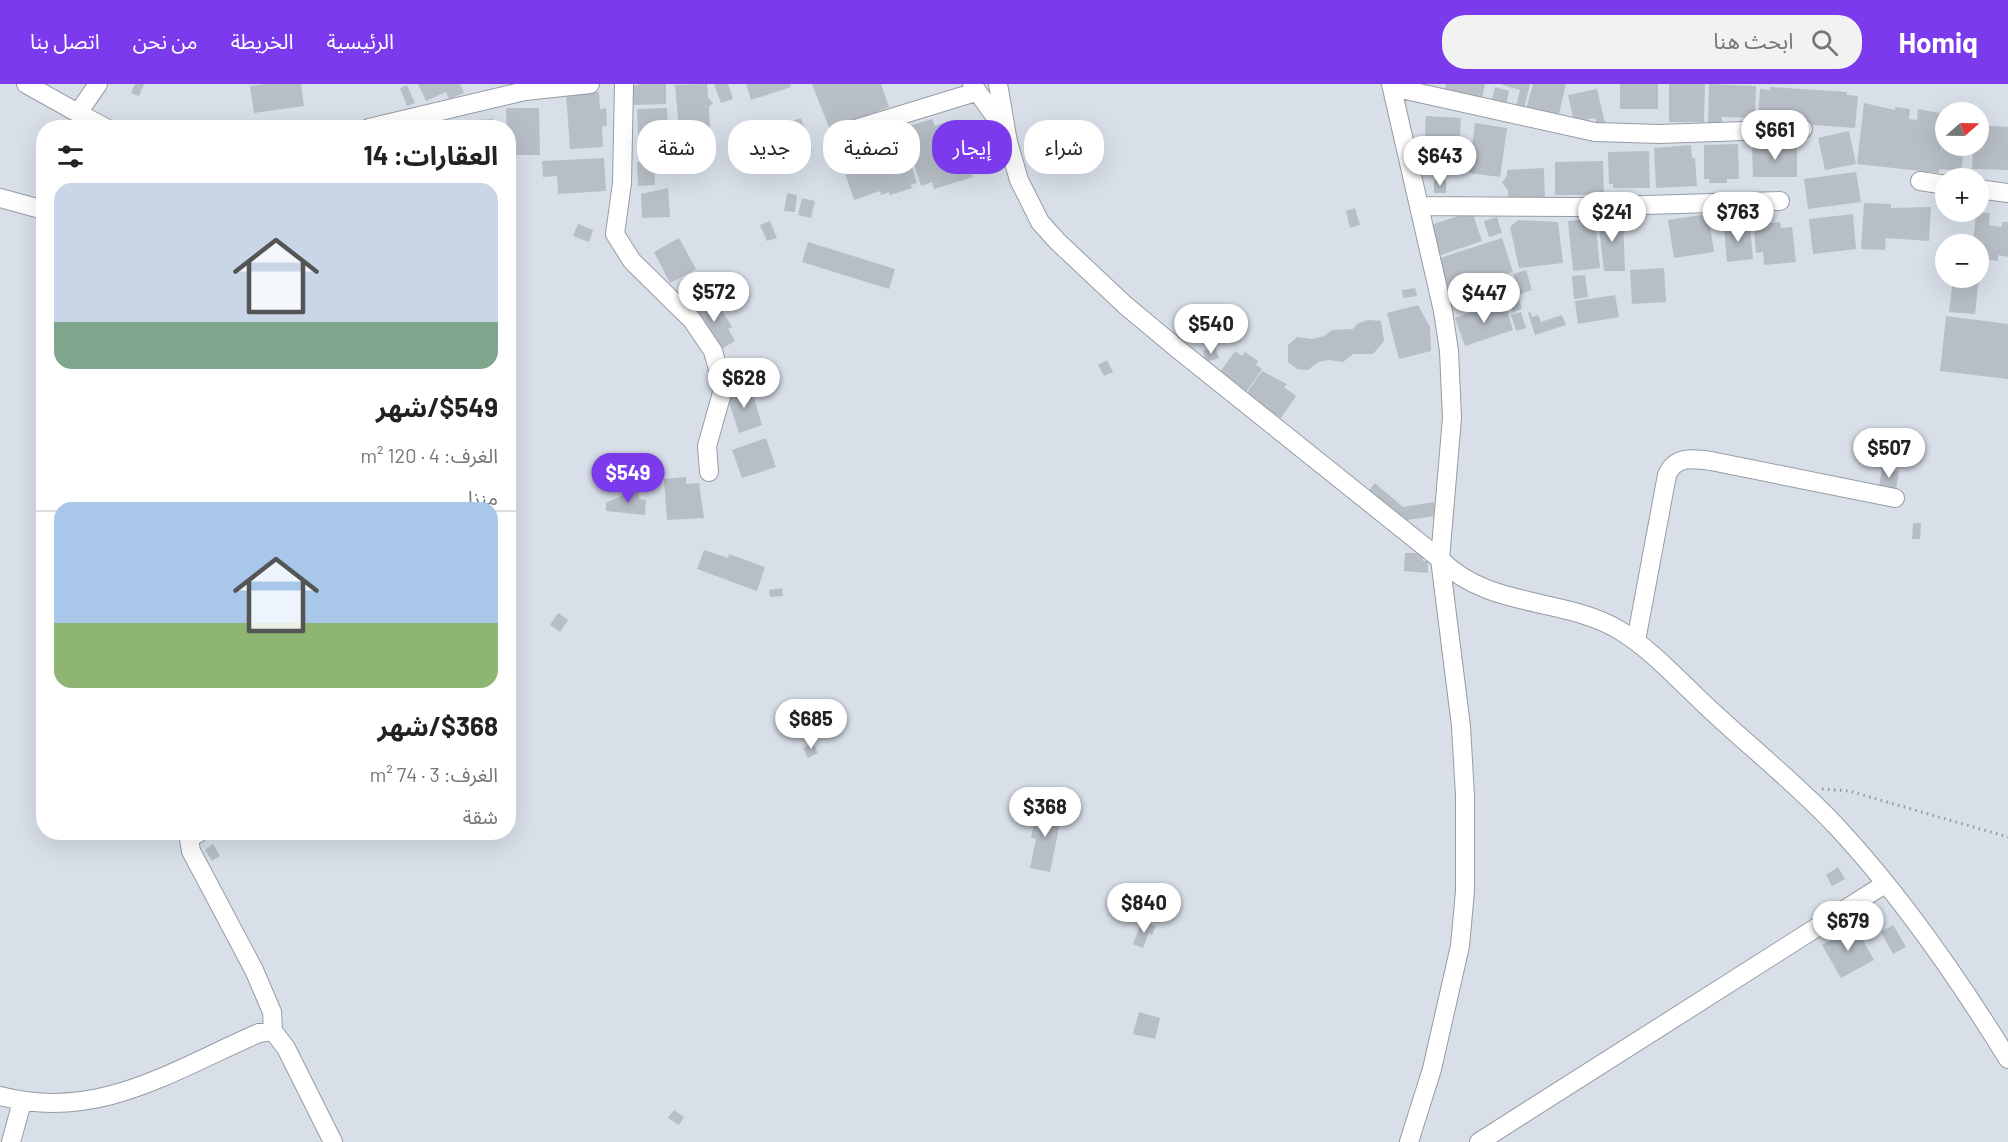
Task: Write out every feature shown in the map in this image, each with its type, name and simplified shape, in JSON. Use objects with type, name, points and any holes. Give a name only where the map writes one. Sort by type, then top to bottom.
[{"type":"street","points":[[26,84],[91,120]]},
{"type":"street","points":[[78,113],[98,84]]},
{"type":"street","points":[[403,120],[525,91],[591,84]]},
{"type":"street","points":[[624,84],[622,183],[615,234],[632,261],[692,320],[713,351],[720,374],[722,393],[707,446],[709,472]]},
{"type":"street","points":[[998,84],[1003,120]]},
{"type":"street","points":[[1409,1142],[1444,1018],[1460,946],[1465,891],[1465,796],[1461,726],[1440,559],[1452,418],[1452,383],[1443,311],[1392,86],[1595,132],[1659,134],[1803,129]]},
{"type":"street","points":[[881,120],[974,88],[998,120]]},
{"type":"street","points":[[1012,155],[1029,203],[1056,242],[1125,305],[1440,559],[1454,573],[1467,582],[1601,622],[1636,641],[1802,792],[1839,829],[1886,884],[1942,957],[2008,1059]]},
{"type":"street","points":[[1920,181],[1935,183]]},
{"type":"street","points":[[1989,190],[2008,193]]},
{"type":"street","points":[[0,198],[36,208]]},
{"type":"street","points":[[1419,206],[1578,207],[1780,201]]},
{"type":"street","points":[[1636,641],[1667,475],[1671,466],[1677,462],[1695,459],[1711,461],[1894,498]]},
{"type":"street","points":[[189,840],[191,851],[254,970],[272,1012],[273,1031],[286,1048],[333,1142]]},
{"type":"street","points":[[1479,1142],[1886,884]]},
{"type":"street","points":[[0,1096],[22,1102],[110,1097],[145,1086],[259,1033],[273,1031]]},
{"type":"street","points":[[11,1142],[22,1102]]},
{"type":"path","points":[[1802,792],[1830,788],[1849,791],[2008,837]]},
{"type":"building","points":[[135,84],[144,84],[139,96],[131,93]]},
{"type":"building","points":[[301,84],[304,106],[254,113],[250,86]]},
{"type":"building","points":[[418,84],[460,84],[464,93],[449,99],[446,92],[426,101]]},
{"type":"building","points":[[666,84],[666,104],[633,105],[632,86]]},
{"type":"building","points":[[707,84],[708,97],[713,103],[709,107],[710,120],[678,120],[675,85]]},
{"type":"building","points":[[714,84],[728,84],[733,99],[721,103]]},
{"type":"building","points":[[746,84],[790,84],[791,87],[751,100]]},
{"type":"building","points":[[812,84],[881,84],[889,107],[856,120],[826,120]]},
{"type":"building","points":[[1446,84],[1485,84],[1482,99],[1445,89]]},
{"type":"building","points":[[1500,84],[1530,84],[1523,113],[1515,111],[1520,90]]},
{"type":"building","points":[[1533,84],[1566,84],[1558,118],[1526,110]]},
{"type":"building","points":[[1620,84],[1658,84],[1658,109],[1620,109]]},
{"type":"building","points":[[1669,84],[1705,84],[1704,122],[1669,122]]},
{"type":"building","points":[[1709,84],[1756,86],[1755,118],[1722,117],[1722,123],[1708,123]]},
{"type":"building","points":[[407,85],[415,103],[407,106],[400,88]]},
{"type":"building","points":[[1495,87],[1509,91],[1506,107],[1491,103]]},
{"type":"building","points":[[1770,87],[1847,92],[1847,95],[1858,96],[1855,128],[1758,121],[1760,89],[1770,90]]},
{"type":"building","points":[[1597,89],[1605,123],[1597,124],[1595,118],[1574,122],[1568,95]]},
{"type":"building","points":[[599,92],[600,109],[606,108],[607,126],[602,126],[603,147],[570,149],[566,94]]},
{"type":"building","points":[[1864,103],[1895,110],[1895,107],[1910,109],[1909,119],[1917,120],[1918,109],[1935,112],[1935,156],[1963,156],[1961,168],[1935,168],[1935,173],[1857,164]]},
{"type":"building","points":[[506,108],[539,108],[540,155],[516,155],[516,120],[507,120]]},
{"type":"building","points":[[667,108],[668,120],[637,120],[637,109]]},
{"type":"building","points":[[1426,116],[1461,118],[1458,171],[1423,169]]},
{"type":"building","points":[[932,120],[932,174],[972,174],[973,177],[934,189],[932,182],[921,186],[917,174],[920,174],[920,123]]},
{"type":"building","points":[[1475,123],[1507,128],[1500,177],[1469,173]]},
{"type":"building","points":[[1989,126],[2008,127],[2008,170],[1972,168],[1973,156],[1989,156]]},
{"type":"building","points":[[1849,131],[1856,164],[1825,170],[1818,138]]},
{"type":"building","points":[[1738,144],[1739,179],[1727,179],[1727,183],[1709,183],[1709,179],[1704,179],[1704,145]]},
{"type":"building","points":[[1691,145],[1692,158],[1695,158],[1697,186],[1656,188],[1654,148]]},
{"type":"building","points":[[1752,145],[1797,145],[1797,177],[1753,177]]},
{"type":"building","points":[[1649,151],[1650,188],[1613,188],[1613,184],[1609,184],[1608,152]]},
{"type":"building","points":[[604,158],[606,191],[558,194],[557,176],[543,177],[542,161]]},
{"type":"building","points":[[1603,161],[1604,195],[1555,195],[1555,162]]},
{"type":"building","points":[[1544,168],[1545,199],[1512,200],[1512,197],[1508,198],[1508,190],[1502,183],[1507,170]]},
{"type":"building","points":[[1856,172],[1861,202],[1808,209],[1804,179]]},
{"type":"building","points":[[638,174],[655,174],[655,185],[638,186]]},
{"type":"building","points":[[845,174],[914,174],[917,183],[911,185],[912,188],[890,195],[889,192],[881,195],[880,191],[854,200]]},
{"type":"building","points":[[1434,180],[1446,180],[1446,193],[1434,193]]},
{"type":"building","points":[[668,188],[670,217],[642,218],[641,194]]},
{"type":"building","points":[[787,193],[797,195],[795,212],[784,211]]},
{"type":"building","points":[[802,198],[815,201],[811,218],[798,215]]},
{"type":"building","points":[[1864,203],[1891,204],[1891,208],[1931,207],[1929,241],[1886,238],[1885,250],[1861,249]]},
{"type":"building","points":[[1355,208],[1360,225],[1350,228],[1346,211]]},
{"type":"building","points":[[1472,211],[1482,241],[1438,256],[1428,226]]},
{"type":"building","points":[[1989,213],[1990,213],[1989,225],[2002,227],[2002,222],[2008,222],[2008,257],[1998,255],[1998,261],[1989,260],[1989,234],[1974,234],[1975,222],[1989,222]]},
{"type":"building","points":[[1708,214],[1714,252],[1674,258],[1668,220]]},
{"type":"building","points":[[1853,214],[1856,249],[1813,254],[1809,219]]},
{"type":"building","points":[[1497,217],[1502,233],[1489,237],[1484,221]]},
{"type":"building","points":[[1623,217],[1625,271],[1604,271],[1598,218]]},
{"type":"building","points":[[1595,218],[1600,268],[1573,271],[1568,221]]},
{"type":"building","points":[[1518,220],[1558,222],[1563,263],[1519,268],[1510,227]]},
{"type":"building","points":[[770,221],[777,238],[767,241],[760,225]]},
{"type":"building","points":[[1780,222],[1781,228],[1792,227],[1796,262],[1764,265],[1763,252],[1756,253],[1754,230],[1762,229],[1761,224]]},
{"type":"building","points":[[578,224],[593,230],[589,242],[573,236]]},
{"type":"building","points":[[1736,225],[1736,227],[1750,226],[1753,259],[1727,262],[1724,226]]},
{"type":"building","points":[[679,238],[696,269],[670,283],[654,252]]},
{"type":"building","points":[[1502,238],[1513,272],[1448,293],[1437,259]]},
{"type":"building","points":[[808,242],[895,269],[889,289],[802,262]]},
{"type":"building","points":[[1664,268],[1666,302],[1632,304],[1630,270]]},
{"type":"building","points":[[1526,270],[1532,290],[1520,294],[1513,274]]},
{"type":"building","points":[[1585,275],[1588,297],[1574,299],[1572,276]]},
{"type":"building","points":[[1415,288],[1417,296],[1403,298],[1402,290]]},
{"type":"building","points":[[1952,288],[1978,288],[1975,314],[1949,312]]},
{"type":"building","points":[[713,295],[732,327],[728,329],[735,341],[716,352],[691,309]]},
{"type":"building","points":[[1615,295],[1619,317],[1578,324],[1575,301]]},
{"type":"building","points":[[1518,297],[1522,309],[1513,312],[1509,300]]},
{"type":"building","points":[[1504,301],[1513,330],[1465,346],[1455,318]]},
{"type":"building","points":[[1418,305],[1430,327],[1431,351],[1399,359],[1387,313]]},
{"type":"building","points":[[1521,312],[1526,328],[1516,331],[1511,315]]},
{"type":"building","points":[[1530,312],[1532,317],[1538,315],[1541,322],[1562,315],[1566,325],[1535,335],[1528,313]]},
{"type":"building","points":[[1946,316],[2008,324],[2008,379],[1940,371]]},
{"type":"building","points":[[1368,320],[1381,321],[1384,341],[1373,354],[1353,354],[1343,362],[1328,360],[1318,362],[1308,370],[1297,369],[1288,362],[1288,345],[1297,337],[1312,339],[1324,336],[1332,330],[1353,329],[1357,324]]},
{"type":"building","points":[[1215,347],[1219,358],[1206,362],[1203,351]]},
{"type":"building","points":[[1235,351],[1242,356],[1245,352],[1258,361],[1256,365],[1262,369],[1245,394],[1218,375]]},
{"type":"building","points":[[1107,360],[1113,372],[1104,376],[1098,365]]},
{"type":"building","points":[[1262,371],[1287,384],[1284,387],[1296,396],[1281,418],[1275,414],[1273,417],[1246,394]]},
{"type":"building","points":[[750,385],[762,425],[739,433],[726,393]]},
{"type":"building","points":[[766,438],[776,467],[742,478],[732,450]]},
{"type":"building","points":[[1882,468],[1899,471],[1896,490],[1879,487]]},
{"type":"building","points":[[686,477],[686,484],[699,483],[704,518],[667,520],[664,479]]},
{"type":"building","points":[[1375,483],[1403,507],[1434,502],[1436,516],[1400,521],[1367,493]]},
{"type":"building","points":[[632,491],[639,492],[639,499],[646,500],[645,515],[606,511],[606,503]]},
{"type":"building","points":[[1913,523],[1921,523],[1920,539],[1912,539]]},
{"type":"building","points":[[704,550],[728,558],[729,554],[765,567],[757,591],[697,569]]},
{"type":"building","points":[[1405,553],[1423,553],[1423,561],[1428,561],[1428,573],[1404,571]]},
{"type":"building","points":[[782,588],[783,596],[770,597],[769,590]]},
{"type":"building","points":[[558,613],[568,620],[560,632],[550,625]]},
{"type":"building","points":[[813,743],[818,753],[808,758],[803,748]]},
{"type":"building","points":[[1037,807],[1062,813],[1050,872],[1030,868],[1036,839],[1031,838]]},
{"type":"building","points":[[213,844],[220,856],[212,861],[205,850]]},
{"type":"building","points":[[1838,867],[1845,879],[1832,886],[1826,875]]},
{"type":"building","points":[[1142,921],[1156,926],[1152,935],[1149,933],[1143,948],[1133,944]]},
{"type":"building","points":[[1893,925],[1906,947],[1893,954],[1881,932]]},
{"type":"building","points":[[1855,926],[1874,960],[1841,978],[1822,945]]},
{"type":"building","points":[[1139,1012],[1160,1018],[1155,1039],[1133,1034]]},
{"type":"building","points":[[674,1110],[684,1117],[679,1125],[668,1118]]}]
